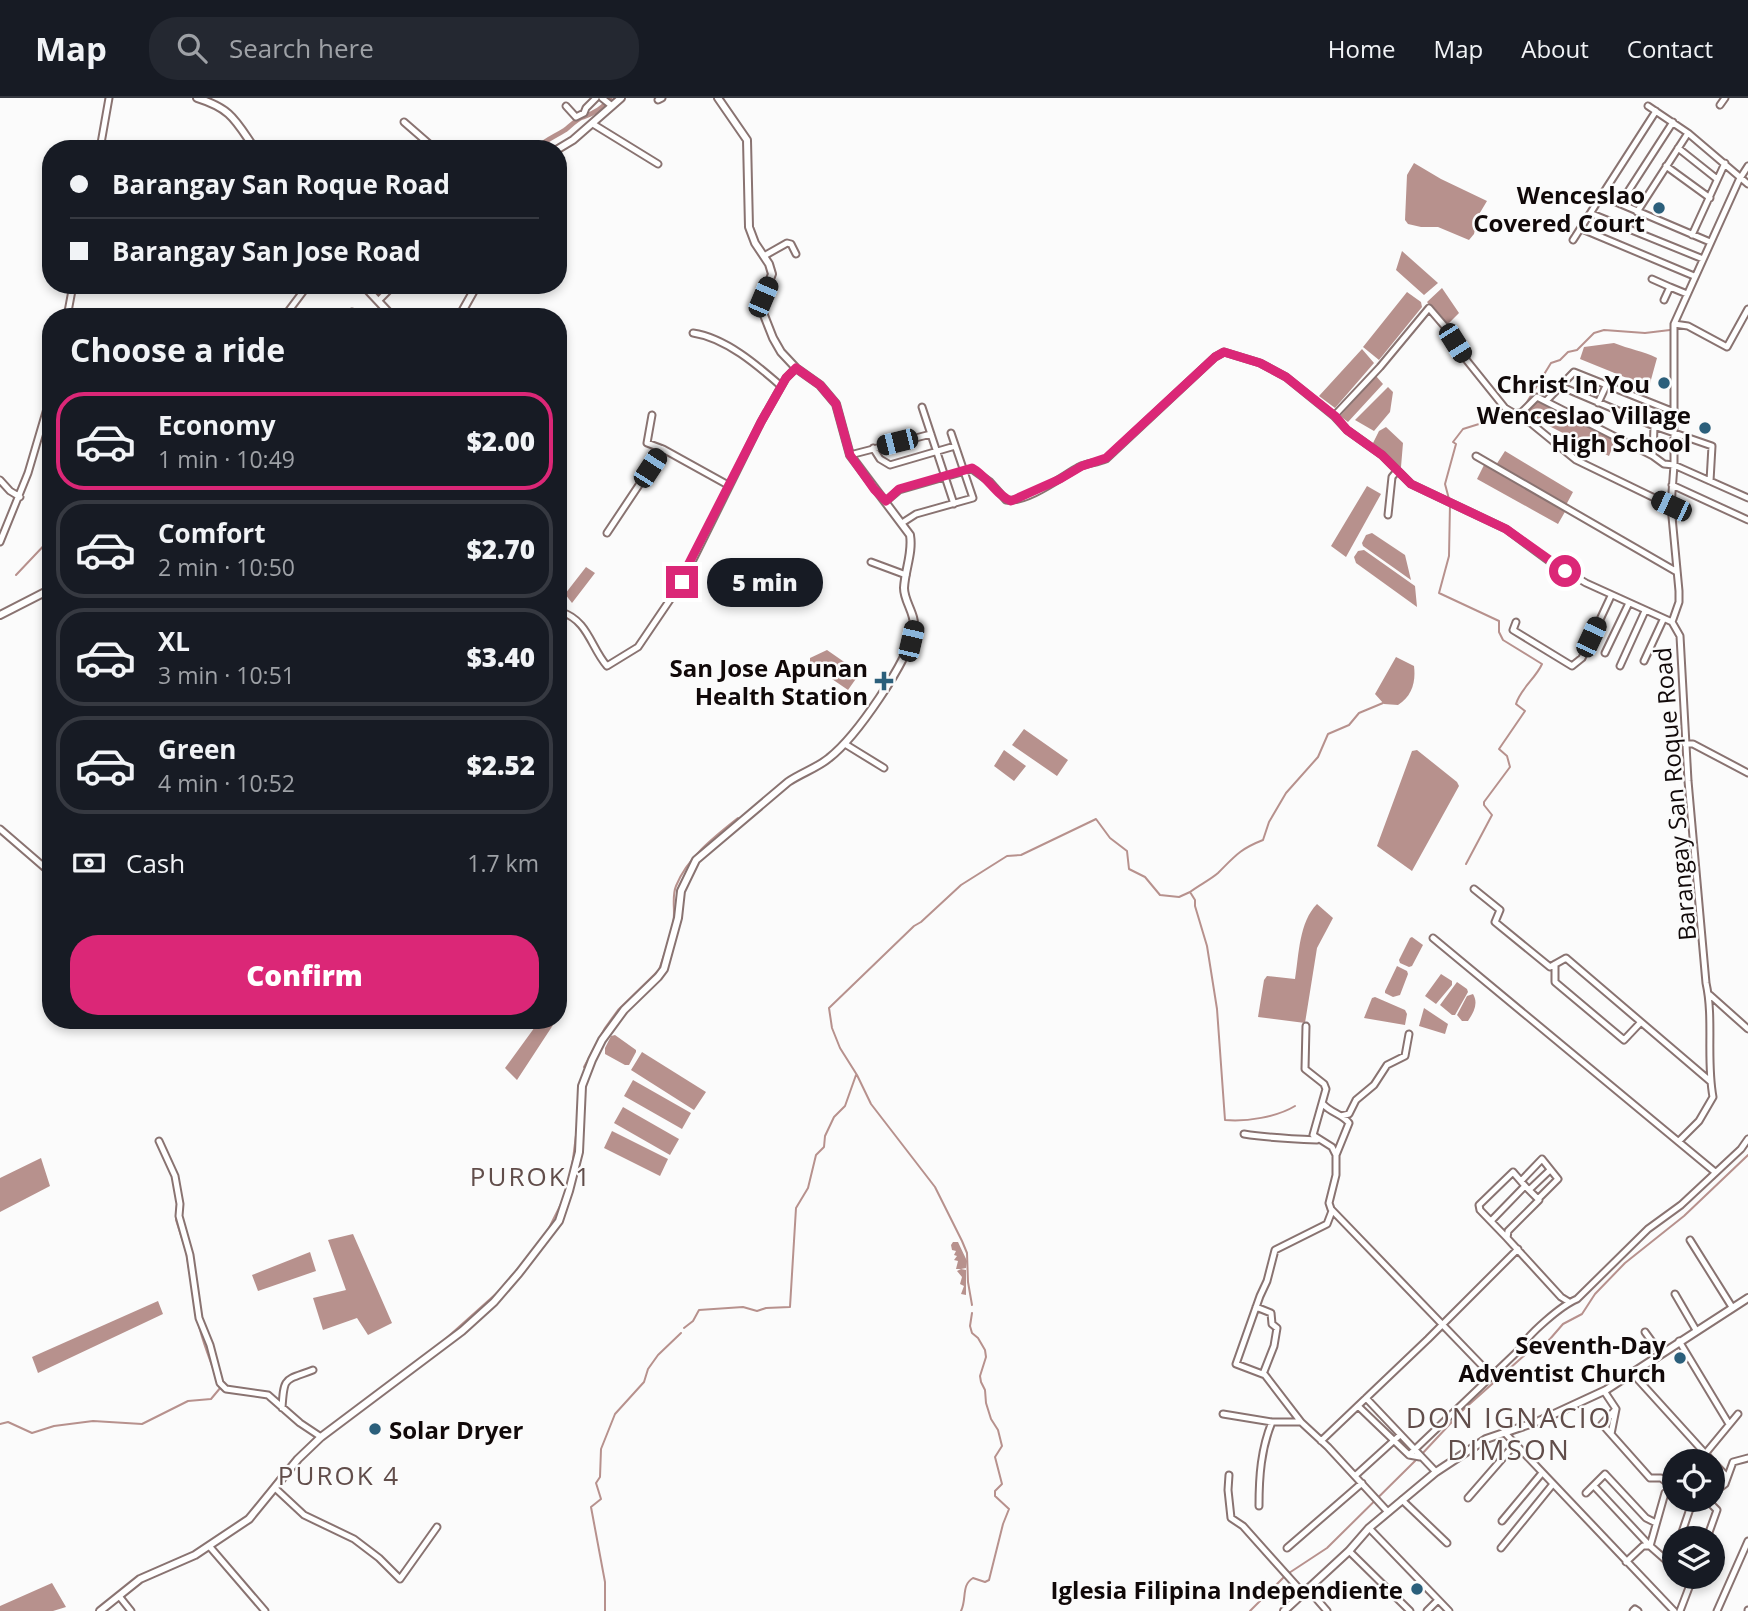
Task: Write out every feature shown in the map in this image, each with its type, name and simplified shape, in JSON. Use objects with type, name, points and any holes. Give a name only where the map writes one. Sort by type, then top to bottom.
[{"type":"street","points":[[102,140],[109,98]]},
{"type":"street","points":[[197,98],[213,103],[231,114],[249,140]]},
{"type":"street","points":[[566,106],[576,117],[584,113],[596,98]]},
{"type":"street","points":[[567,143],[593,124],[607,102],[621,98]]},
{"type":"street","points":[[100,1611],[140,1579],[184,1561],[249,1519],[298,1459],[321,1437],[462,1331],[494,1301],[544,1243],[558,1221],[575,1171],[581,1136],[582,1086],[589,1066],[602,1040],[619,1016],[664,968],[678,918],[681,891],[696,860],[788,782],[821,765],[845,744],[880,696],[911,641],[914,618],[904,593],[912,547],[910,535],[850,455],[836,404],[820,385],[796,368],[781,352],[762,310],[763,297],[772,274],[749,227],[747,139],[718,98]]},
{"type":"street","points":[[1720,105],[1725,98]]},
{"type":"street","points":[[1648,106],[1688,133],[1748,184]]},
{"type":"street","points":[[1573,240],[1656,111]]},
{"type":"street","points":[[404,122],[425,140]]},
{"type":"street","points":[[1620,204],[1673,122]]},
{"type":"street","points":[[593,124],[657,164]]},
{"type":"street","points":[[1637,212],[1688,133]]},
{"type":"street","points":[[1678,148],[1717,179]]},
{"type":"street","points":[[1692,235],[1725,163]]},
{"type":"street","points":[[1666,166],[1710,198]]},
{"type":"street","points":[[1672,622],[1679,602],[1671,506],[1674,465],[1674,324],[1710,242],[1748,166]]},
{"type":"street","points":[[1602,196],[1710,242]]},
{"type":"street","points":[[1591,214],[1703,259]]},
{"type":"street","points":[[1581,229],[1695,276]]},
{"type":"street","points":[[764,256],[787,243],[791,244],[796,254]]},
{"type":"street","points":[[1652,279],[1687,294]]},
{"type":"street","points":[[1664,300],[1671,287]]},
{"type":"street","points":[[373,294],[386,308]]},
{"type":"street","points":[[379,300],[385,294]]},
{"type":"street","points":[[1335,416],[1429,308],[1505,408],[1587,466],[1671,506]]},
{"type":"street","points":[[1674,324],[1688,326],[1727,346],[1748,309]]},
{"type":"street","points":[[693,333],[703,335],[741,354],[781,386]]},
{"type":"street","name":"Barangay San Roque Road","points":[[963,471],[972,468],[1006,500],[1016,501],[1079,467],[1106,458],[1215,357],[1224,352],[1276,371],[1335,416],[1347,430],[1382,455],[1411,484],[1506,529],[1535,548],[1549,562],[1611,596],[1672,622],[1680,636],[1685,744],[1706,983],[1710,995],[1710,1081],[1713,1097],[1699,1121],[1679,1141]]},
{"type":"street","points":[[567,614],[581,623],[607,666],[638,647],[682,582],[728,485],[781,386],[796,368]]},
{"type":"street","points":[[1546,401],[1574,372],[1674,412]]},
{"type":"street","points":[[1560,386],[1654,426],[1712,446],[1710,481]]},
{"type":"street","points":[[1598,403],[1606,386]]},
{"type":"street","points":[[1514,414],[1522,412],[1537,397],[1664,464],[1674,465],[1747,496]]},
{"type":"street","points":[[922,407],[954,504]]},
{"type":"street","points":[[652,415],[647,443],[728,485]]},
{"type":"street","points":[[0,542],[20,496],[42,424]]},
{"type":"street","points":[[1653,456],[1654,426]]},
{"type":"street","points":[[902,523],[916,514],[973,498],[951,433]]},
{"type":"street","points":[[850,455],[931,434]]},
{"type":"street","points":[[873,448],[880,459],[890,465],[955,446]]},
{"type":"street","points":[[607,533],[663,449]]},
{"type":"street","points":[[1476,456],[1677,572]]},
{"type":"street","points":[[886,501],[899,489],[963,471]]},
{"type":"street","points":[[1388,515],[1392,477],[1397,471]]},
{"type":"street","points":[[0,480],[10,491],[20,496]]},
{"type":"street","points":[[1672,485],[1748,520]]},
{"type":"street","points":[[871,562],[906,575]]},
{"type":"street","points":[[0,615],[42,594]]},
{"type":"street","points":[[1516,622],[1514,629],[1572,666],[1582,657],[1611,596]]},
{"type":"street","points":[[1605,653],[1629,603]]},
{"type":"street","points":[[1620,666],[1645,611]]},
{"type":"street","points":[[1644,661],[1663,620]]},
{"type":"street","points":[[845,744],[884,768]]},
{"type":"street","points":[[1685,744],[1693,744],[1748,772]]},
{"type":"street","points":[[0,829],[42,865]]},
{"type":"street","points":[[1474,889],[1500,910],[1495,922],[1550,967],[1566,958],[1710,1081]]},
{"type":"street","points":[[1433,938],[1715,1172]]},
{"type":"street","points":[[1555,964],[1555,982],[1624,1040],[1641,1022]]},
{"type":"street","points":[[1710,995],[1748,1029]]},
{"type":"street","points":[[1306,1026],[1306,1069],[1324,1084],[1326,1090],[1313,1135],[1332,1147],[1336,1155]]},
{"type":"street","points":[[1341,1116],[1349,1114],[1356,1100],[1374,1085],[1387,1065],[1405,1056],[1409,1034]]},
{"type":"street","points":[[1323,1104],[1349,1123],[1336,1155],[1336,1175],[1329,1203],[1332,1211],[1492,1375]]},
{"type":"street","points":[[1244,1134],[1320,1141]]},
{"type":"street","points":[[1409,1455],[1520,1349],[1526,1336],[1569,1302],[1577,1299],[1648,1228],[1681,1205],[1728,1163],[1748,1139]]},
{"type":"street","points":[[159,1141],[175,1175],[180,1204],[179,1216],[190,1255],[200,1318],[220,1383],[226,1389],[268,1395],[321,1437]]},
{"type":"street","points":[[1507,1238],[1508,1231],[1539,1202],[1538,1199],[1558,1179],[1542,1159],[1521,1181]]},
{"type":"street","points":[[1491,1222],[1523,1188],[1528,1189],[1550,1170]]},
{"type":"street","points":[[1538,1199],[1513,1172],[1480,1203],[1480,1210],[1561,1297],[1569,1302]]},
{"type":"street","points":[[1332,1211],[1327,1224],[1275,1250],[1267,1281],[1236,1364],[1263,1374],[1301,1422],[1356,1475],[1388,1512]]},
{"type":"street","points":[[1690,1240],[1732,1307]]},
{"type":"street","points":[[1321,1441],[1518,1250]]},
{"type":"street","points":[[1675,1294],[1696,1330]]},
{"type":"street","points":[[1284,1611],[1369,1528],[1436,1472],[1486,1439],[1539,1421],[1604,1391],[1748,1298]]},
{"type":"street","points":[[1256,1307],[1271,1313],[1272,1324],[1276,1328],[1274,1346],[1263,1374]]},
{"type":"street","points":[[1645,1332],[1661,1354]]},
{"type":"street","points":[[1679,1341],[1729,1424]]},
{"type":"street","points":[[282,1408],[286,1380],[313,1370]]},
{"type":"street","points":[[1633,1374],[1700,1449]]},
{"type":"street","points":[[1604,1391],[1616,1409],[1611,1434]]},
{"type":"street","points":[[1366,1398],[1436,1472]]},
{"type":"street","points":[[1358,1406],[1409,1455],[1420,1457]]},
{"type":"street","points":[[1616,1409],[1602,1424],[1650,1478],[1662,1479]]},
{"type":"street","points":[[1223,1414],[1272,1422],[1301,1422]]},
{"type":"street","points":[[1709,1449],[1738,1414]]},
{"type":"street","points":[[1259,1506],[1261,1459],[1272,1422]]},
{"type":"street","points":[[1504,1432],[1674,1611]]},
{"type":"street","points":[[1356,1475],[1400,1435]]},
{"type":"street","points":[[1468,1498],[1515,1444]]},
{"type":"street","points":[[1725,1484],[1733,1462],[1748,1458]]},
{"type":"street","points":[[1502,1521],[1542,1473]]},
{"type":"street","points":[[1586,1493],[1605,1474],[1646,1518],[1656,1523]]},
{"type":"street","points":[[1230,1475],[1228,1490],[1231,1518],[1244,1526],[1289,1579],[1327,1611]]},
{"type":"street","points":[[1287,1548],[1362,1483]]},
{"type":"street","points":[[1501,1548],[1553,1484]]},
{"type":"street","points":[[1594,1486],[1662,1556]]},
{"type":"street","points":[[275,1488],[304,1515],[354,1539],[400,1579],[437,1527]]},
{"type":"street","points":[[1402,1500],[1447,1543]]},
{"type":"street","points":[[1650,1546],[1662,1503]]},
{"type":"street","points":[[1369,1528],[1450,1611]]},
{"type":"street","points":[[1717,1611],[1748,1541]]},
{"type":"street","points":[[1626,1562],[1643,1546],[1650,1546]]},
{"type":"street","points":[[209,1547],[265,1611]]},
{"type":"street","points":[[1349,1550],[1409,1611]]},
{"type":"street","points":[[1680,1611],[1689,1589]]},
{"type":"street","points":[[119,1596],[131,1611]]},
{"type":"street","points":[[1427,1611],[1438,1600]]},
{"type":"shaded area","points":[[1414,163],[1487,201],[1469,240],[1438,227],[1421,227],[1408,224],[1405,220],[1407,175]]},
{"type":"shaded area","points":[[1402,251],[1438,283],[1424,295],[1396,270]]},
{"type":"shaded area","points":[[1442,288],[1459,313],[1446,326],[1427,302]]},
{"type":"shaded area","points":[[1407,292],[1421,302],[1422,307],[1379,360],[1363,347]]},
{"type":"shaded area","points":[[1614,343],[1657,358],[1649,387],[1580,359],[1584,347]]},
{"type":"shaded area","points":[[1362,349],[1374,363],[1335,408],[1319,396]]},
{"type":"shaded area","points":[[1376,376],[1383,384],[1348,422],[1340,416]]},
{"type":"shaded area","points":[[1388,387],[1393,392],[1390,412],[1374,431],[1355,420]]},
{"type":"shaded area","points":[[1539,402],[1615,441],[1609,456],[1525,414],[1531,404]]},
{"type":"shaded area","points":[[1386,427],[1403,443],[1401,467],[1373,443],[1379,431]]},
{"type":"shaded area","points":[[1505,451],[1573,492],[1566,505],[1496,465]]},
{"type":"shaded area","points":[[1485,463],[1566,510],[1558,524],[1477,479]]},
{"type":"shaded area","points":[[1367,486],[1381,494],[1346,557],[1331,546]]},
{"type":"shaded area","points":[[1372,533],[1405,555],[1411,580],[1363,546],[1366,535]]},
{"type":"shaded area","points":[[1364,550],[1415,586],[1417,607],[1356,563],[1354,557],[1358,551]]},
{"type":"shaded area","points":[[586,567],[595,573],[572,603],[567,591]]},
{"type":"shaded area","points":[[827,650],[860,673],[848,690],[810,664],[810,658]]},
{"type":"shaded area","points":[[1396,657],[1414,666],[1414,683],[1410,693],[1398,705],[1384,704],[1375,694]]},
{"type":"shaded area","points":[[1024,729],[1068,760],[1057,776],[1012,745]]},
{"type":"shaded area","points":[[1004,750],[1026,766],[1014,781],[994,766]]},
{"type":"shaded area","points":[[1417,750],[1459,786],[1412,871],[1377,846],[1412,751]]},
{"type":"shaded area","points":[[1317,904],[1333,918],[1317,948],[1305,1023],[1258,1017],[1267,976],[1295,979],[1303,929]]},
{"type":"shaded area","points":[[1412,937],[1423,945],[1409,967],[1399,960]]},
{"type":"shaded area","points":[[1397,966],[1408,974],[1400,995],[1393,997],[1385,991]]},
{"type":"shaded area","points":[[1441,974],[1452,981],[1452,985],[1436,1004],[1425,996]]},
{"type":"shaded area","points":[[1457,982],[1468,992],[1455,1015],[1452,1015],[1440,1005]]},
{"type":"shaded area","points":[[1473,994],[1473,1012],[1468,1021],[1462,1021],[1457,1015],[1467,996]]},
{"type":"shaded area","points":[[1372,998],[1405,1010],[1405,1025],[1364,1018]]},
{"type":"shaded area","points":[[1424,1008],[1448,1024],[1445,1034],[1419,1026]]},
{"type":"shaded area","points":[[533,1029],[550,1029],[517,1080],[505,1068]]},
{"type":"shaded area","points":[[615,1035],[636,1050],[629,1065],[605,1054],[611,1036]]},
{"type":"shaded area","points":[[642,1052],[706,1092],[694,1110],[631,1070]]},
{"type":"shaded area","points":[[633,1080],[691,1113],[682,1129],[624,1096]]},
{"type":"shaded area","points":[[623,1107],[679,1139],[670,1155],[614,1123]]},
{"type":"shaded area","points":[[612,1131],[668,1159],[660,1176],[604,1148]]},
{"type":"shaded area","points":[[41,1158],[50,1186],[0,1212],[0,1178]]},
{"type":"shaded area","points":[[353,1234],[392,1323],[368,1335],[357,1318],[323,1330],[313,1298],[346,1290],[328,1240]]},
{"type":"shaded area","points":[[953,1242],[958,1242],[967,1261],[966,1268],[956,1269],[958,1261],[954,1260],[957,1256],[954,1255],[956,1251],[952,1250]]},
{"type":"shaded area","points":[[310,1252],[316,1271],[258,1291],[252,1275]]},
{"type":"shaded area","points":[[966,1270],[966,1295],[961,1294],[964,1286],[960,1284],[962,1277],[957,1271]]},
{"type":"shaded area","points":[[158,1301],[163,1314],[38,1373],[32,1357]]},
{"type":"shaded area","points":[[52,1583],[66,1607],[53,1611],[0,1611],[0,1606]]},
{"type":"waterway","points":[[548,140],[578,119],[598,110],[610,98]]},
{"type":"waterway","points":[[1524,407],[1551,363],[1560,360],[1568,352],[1577,350],[1594,333],[1604,330],[1645,333],[1670,330]]},
{"type":"waterway","points":[[1449,499],[1445,484],[1456,444],[1453,442],[1463,429],[1511,414]]},
{"type":"waterway","points":[[1450,504],[1449,556],[1439,593],[1499,621],[1499,632],[1503,640],[1542,664],[1516,704],[1525,711],[1499,749],[1507,756],[1510,767],[1484,802],[1492,815],[1466,864]]},
{"type":"waterway","points":[[16,575],[42,548]]},
{"type":"waterway","points":[[1295,1106],[1261,1118],[1225,1120],[1217,1009],[1207,946],[1195,900],[1190,892],[1215,876],[1243,850],[1263,840],[1269,822],[1286,793],[1318,757],[1328,734],[1349,725],[1359,713],[1383,703]]},
{"type":"waterway","points":[[673,924],[675,891],[687,866],[738,818]]},
{"type":"waterway","points":[[972,1305],[967,1253],[962,1241],[935,1187],[871,1104],[840,1048],[832,1028],[829,1008],[961,885],[1007,856],[1021,855],[1096,819],[1110,838],[1127,851],[1129,869],[1145,877],[1160,895],[1179,897],[1190,892]]},
{"type":"waterway","points":[[584,1067],[618,1010],[659,970],[669,940]]},
{"type":"waterway","points":[[684,1328],[693,1321],[699,1310],[743,1307],[757,1311],[790,1307],[796,1208],[808,1188],[816,1155],[824,1147],[825,1136],[834,1117],[845,1106],[856,1075]]},
{"type":"waterway","points":[[572,1167],[577,1127]]},
{"type":"waterway","points":[[1421,1455],[1464,1409],[1527,1353],[1550,1339],[1563,1324],[1582,1314],[1595,1294],[1625,1263],[1684,1216],[1748,1155]]},
{"type":"waterway","points":[[547,1232],[562,1202]]},
{"type":"waterway","points":[[177,1203],[176,1220],[186,1251],[192,1286]]},
{"type":"waterway","points":[[441,1343],[498,1292],[527,1258]]},
{"type":"waterway","points":[[194,1298],[200,1329],[217,1379]]},
{"type":"waterway","points":[[961,1611],[969,1581],[973,1578],[985,1582],[989,1580],[1009,1509],[995,1496],[995,1491],[1002,1484],[995,1457],[1002,1446],[981,1382],[980,1376],[986,1357],[985,1350],[972,1333],[972,1313]]},
{"type":"waterway","points":[[605,1611],[605,1582],[591,1507],[601,1499],[596,1483],[600,1477],[601,1449],[615,1414],[644,1382],[648,1369],[658,1355],[681,1333]]},
{"type":"waterway","points":[[0,1424],[8,1422],[32,1433],[54,1426],[93,1421],[142,1424],[188,1401],[211,1399],[221,1387]]},
{"type":"waterway","points":[[321,1433],[378,1390]]},
{"type":"waterway","points":[[269,1489],[284,1469],[317,1436]]},
{"type":"waterway","points":[[1289,1573],[1327,1548],[1416,1460]]},
{"type":"waterway","points":[[160,1567],[174,1561]]},
{"type":"waterway","points":[[1250,1611],[1285,1576]]},
{"type":"place","name":"Wenceslao Covered Court","points":[[1659,208]]},
{"type":"place","name":"Christ In You","points":[[1664,383]]},
{"type":"place","name":"Wenceslao Village High School","points":[[1705,428]]},
{"type":"place","name":"San Jose Apunan Health Station","points":[[884,681]]},
{"type":"place","name":"Seventh-Day Adventist Church","points":[[1680,1358]]},
{"type":"place","name":"Solar Dryer","points":[[375,1429]]},
{"type":"place","name":"Iglesia Filipina Independiente","points":[[1417,1589]]},
{"type":"district","name":"PUROK 1","points":[[531,1176]]},
{"type":"district","name":"DON IGNACIO DIMSON","points":[[1509,1433]]},
{"type":"district","name":"PUROK 4","points":[[339,1475]]},
{"type":"route","points":[[682,582],[683,575],[761,422],[786,378],[796,368],[820,385],[836,404],[850,455],[886,501],[899,489],[972,468],[990,482],[1006,500],[1016,501],[1082,466],[1106,458],[1215,357],[1224,352],[1260,363],[1286,377],[1335,416],[1347,430],[1382,455],[1411,484],[1506,529],[1565,571]]}]
